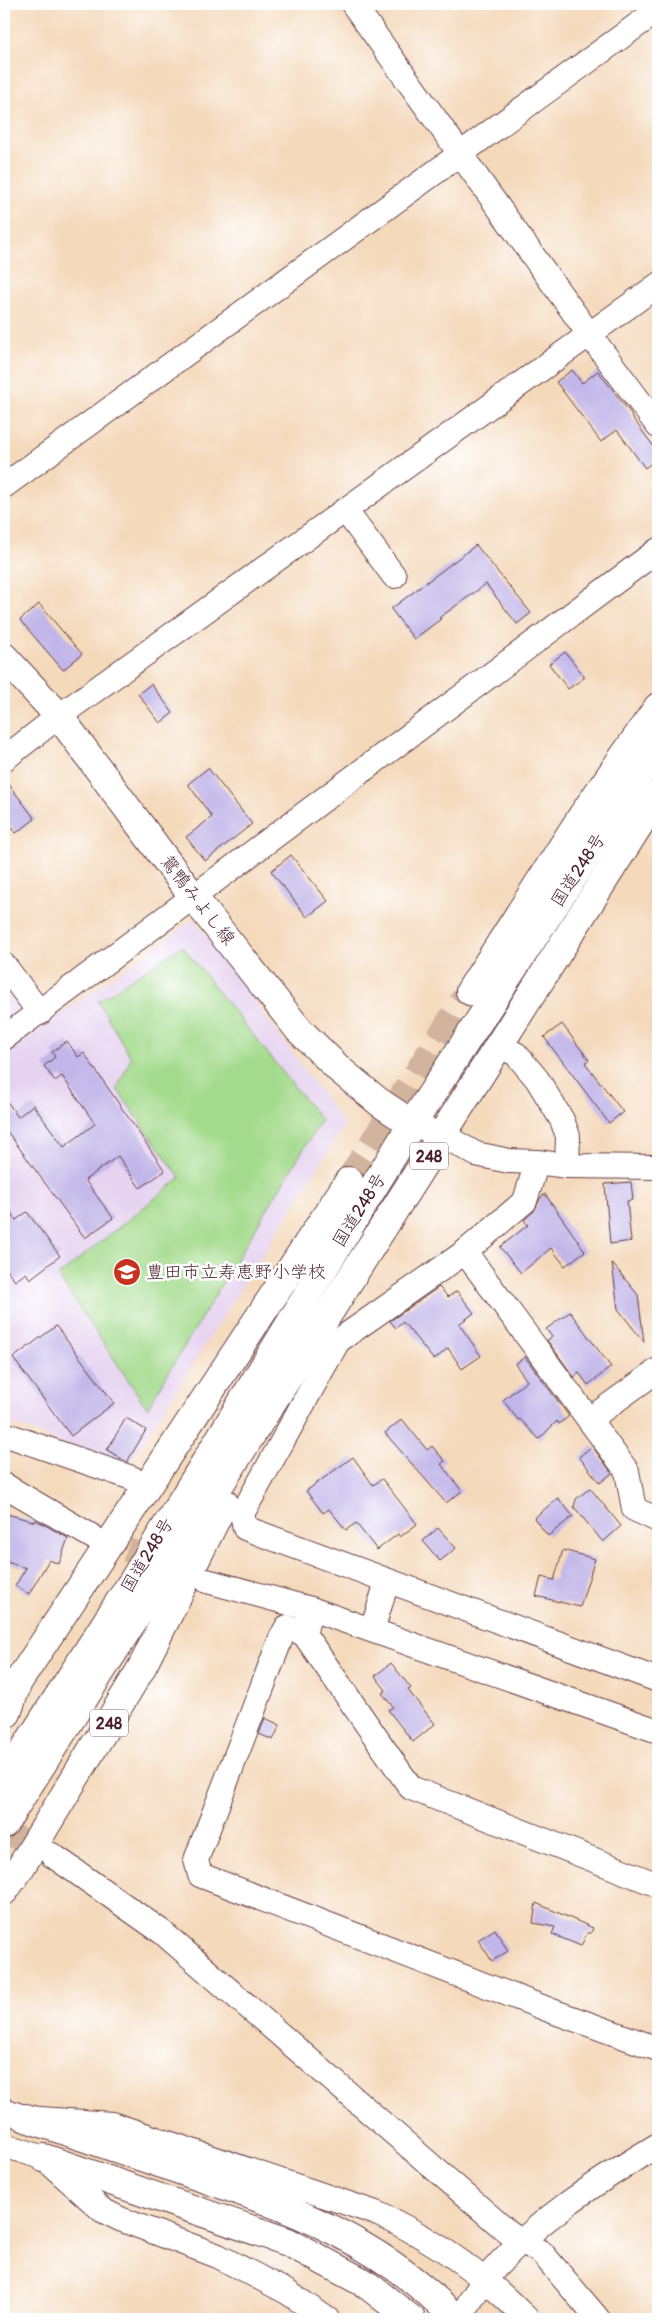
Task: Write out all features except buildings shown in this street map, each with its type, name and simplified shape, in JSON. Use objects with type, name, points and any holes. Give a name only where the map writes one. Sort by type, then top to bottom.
[{"type":"main road","name":"鴛鴨みよし線","points":[[4,657],[59,716],[194,898],[299,1030],[340,1070],[379,1102],[412,1124]]},
{"type":"main road","points":[[470,991],[582,816],[658,707]]},
{"type":"main road","name":"国道248号","points":[[4,1824],[204,1460],[412,1124],[658,746]]},
{"type":"main road","name":"国道248号","points":[[4,1781],[162,1536],[207,1519],[297,1362],[329,1333],[442,1135],[658,795]]},
{"type":"main road","name":"248","points":[[4,1891],[19,1870],[142,1669],[162,1536],[137,1485],[350,1181]]},
{"type":"main road","name":"248","points":[[5,1716],[18,1682],[162,1536]]},
{"type":"main road","points":[[15,2114],[304,2215],[378,2253],[452,2314]]},
{"type":"main road","points":[[44,2158],[288,2242],[366,2284],[411,2319]]},
{"type":"street","points":[[352,4],[462,154],[589,334],[658,426]]},
{"type":"street","points":[[4,486],[658,10]]},
{"type":"street","points":[[4,759],[59,716],[658,285]]},
{"type":"street","points":[[345,510],[394,576]]},
{"type":"street","points":[[4,1038],[658,550]]},
{"type":"street","points":[[4,965],[40,1013]]},
{"type":"street","points":[[498,1045],[516,1054],[538,1079],[562,1120],[568,1136],[567,1166]]},
{"type":"street","points":[[412,1124],[442,1135],[476,1154],[509,1162],[538,1162],[567,1166],[658,1167]]},
{"type":"street","points":[[538,1162],[525,1201],[465,1252],[329,1333],[242,1514],[244,1528],[658,1680]]},
{"type":"street","points":[[465,1252],[627,1471],[634,1510],[658,1520]]},
{"type":"street","points":[[590,1419],[658,1370]]},
{"type":"street","points":[[4,1434],[137,1485]]},
{"type":"street","points":[[4,1485],[93,1537]]},
{"type":"street","points":[[207,1581],[311,1609],[342,1622],[372,1630],[658,1731]]},
{"type":"street","points":[[372,1630],[387,1582]]},
{"type":"street","points":[[304,1634],[311,1609]]},
{"type":"street","points":[[658,1885],[411,1788],[304,1634],[286,1627],[196,1860],[200,1875],[543,2008],[658,2049]]},
{"type":"street","points":[[52,1855],[162,1932],[510,2234],[542,2254],[598,2319]]},
{"type":"street","points":[[15,2114],[112,2124],[376,2213],[414,2230],[446,2251],[506,2297],[527,2319]]},
{"type":"street","points":[[4,2145],[44,2158],[102,2210],[120,2219],[218,2256],[272,2284],[317,2316]]},
{"type":"street","points":[[452,2314],[523,2242],[584,2191],[658,2145]]},
{"type":"shaded area","name":"豊田市立寿恵野小学校","points":[[194,919],[345,1125],[126,1469],[4,1420],[4,1055]]},
{"type":"shaded area","points":[[4,970],[24,997],[20,1010],[4,1022]]},
{"type":"green space","points":[[182,946],[321,1120],[147,1408],[58,1276],[180,1178],[117,1089],[131,1058],[98,1001]]},
{"type":"tunnel","points":[[349,1181],[470,991]]},
{"type":"tunnel","points":[[93,1537],[164,1564]]},
{"type":"tunnel","points":[[4,1831],[49,1853]]},
{"type":"place","name":"豊田市立寿恵野小学校","points":[[127,1272]]}]
